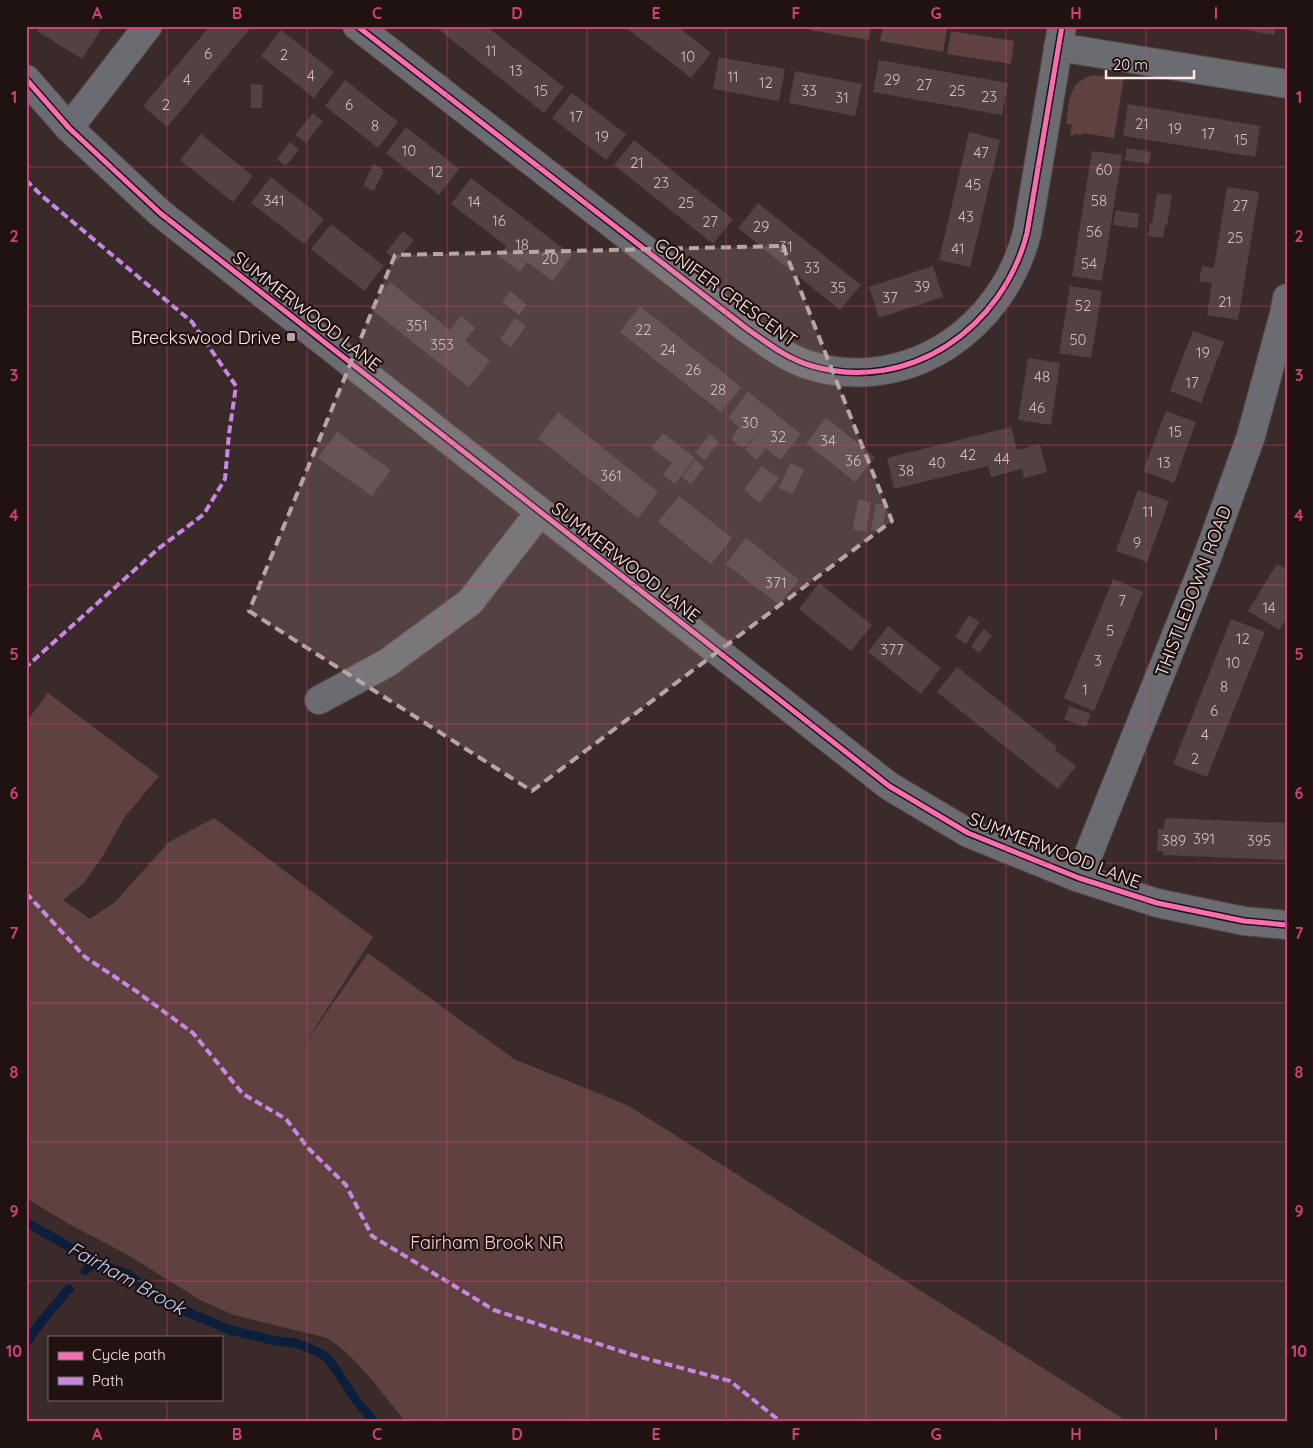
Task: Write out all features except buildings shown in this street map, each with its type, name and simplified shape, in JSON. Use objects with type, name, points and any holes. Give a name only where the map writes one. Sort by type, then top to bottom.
[{"type":"street","points":[[69,128],[148,26]]},
{"type":"street","name":"CONIFER CRESCENT","points":[[357,26],[746,328],[797,360],[832,370],[857,373],[901,365],[924,357],[954,342],[986,313],[1006,284],[1023,248],[1027,233],[1060,36]]},
{"type":"street","points":[[1060,36],[1287,84]]},
{"type":"street","name":"SUMMERWOOD LANE","points":[[26,79],[69,128],[160,213],[889,786],[968,833],[1079,878],[1157,903],[1244,921],[1287,925]]},
{"type":"street","name":"THISTLEDOWN ROAD","points":[[1079,878],[1208,555],[1251,436],[1287,298]]},
{"type":"street","points":[[318,700],[387,663],[470,602],[540,512]]},
{"type":"highlighted area","points":[[783,246],[892,521],[532,791],[249,611],[395,255]]},
{"type":"green space","points":[[810,26],[871,26],[869,40],[810,30]]},
{"type":"green space","points":[[883,26],[931,26],[947,29],[943,52],[880,41]]},
{"type":"green space","points":[[951,31],[1014,41],[1011,64],[947,54]]},
{"type":"green space","points":[[1093,75],[1124,78],[1114,138],[1083,133],[1082,135],[1070,135],[1072,125],[1066,124],[1069,100],[1074,88],[1078,82]]},
{"type":"green space","name":"Fairham Brook NR","points":[[48,693],[159,776],[124,818],[104,854],[84,883],[63,900],[90,919],[115,902],[169,842],[214,818],[373,937],[304,1045],[368,953],[514,1059],[629,1106],[1128,1422],[406,1422],[349,1355],[327,1338],[234,1315],[200,1300],[128,1255],[69,1224],[26,1198],[26,722]]},
{"type":"waterway","name":"Fairham Brook","points":[[26,1222],[95,1262],[129,1275],[161,1301],[230,1330],[276,1341],[295,1343],[325,1356],[355,1399],[374,1422]]},
{"type":"waterway","points":[[85,1271],[95,1262]]},
{"type":"waterway","points":[[26,1343],[69,1289]]},
{"type":"marked path","points":[[26,180],[42,196],[192,322],[236,386],[225,479],[204,514],[158,549],[26,667]]},
{"type":"marked path","points":[[26,893],[85,957],[136,991],[193,1033],[243,1094],[286,1119],[308,1148],[346,1185],[372,1236],[494,1310],[633,1355],[730,1381],[781,1422]]},
{"type":"cycle path","points":[[357,26],[761,339],[785,355],[803,363],[848,372],[883,370],[916,361],[947,346],[974,324],[997,298],[1015,267],[1027,233],[1062,26]]},
{"type":"cycle path","points":[[26,79],[69,128],[160,213],[889,786],[968,833],[1079,878],[1157,903],[1244,921],[1287,925]]},
{"type":"place","name":"Breckswood Drive","points":[[291,337]]}]
